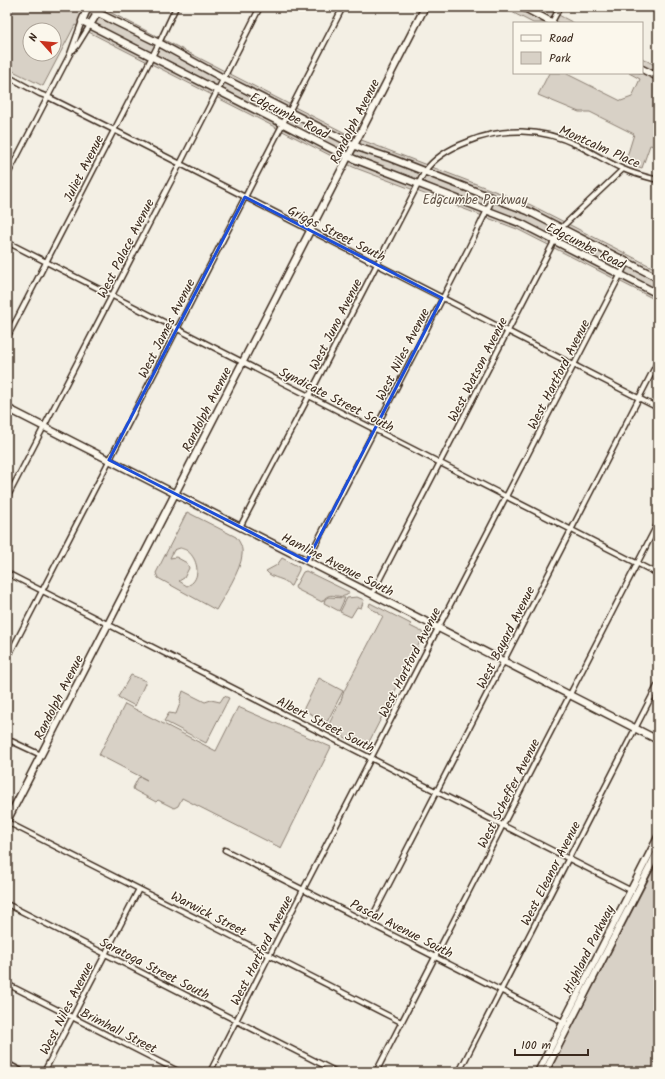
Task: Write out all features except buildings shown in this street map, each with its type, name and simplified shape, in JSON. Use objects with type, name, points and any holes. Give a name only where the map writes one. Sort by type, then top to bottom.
[{"type":"main road","points":[[7,1065],[20,1072]]},
{"type":"street","name":"Juliet Avenue","points":[[7,338],[152,57],[176,7]]},
{"type":"street","name":"West Palace Avenue","points":[[7,498],[260,7]]},
{"type":"street","name":"West James Avenue","points":[[7,659],[343,7]]},
{"type":"street","name":"Randolph Avenue","points":[[7,822],[425,7]]},
{"type":"street","points":[[522,7],[551,22]]},
{"type":"street","points":[[553,22],[560,7]]},
{"type":"street","name":"Edgcumbe Road","points":[[658,278],[528,211],[425,171],[360,148],[224,78],[99,10],[88,8],[82,21],[348,157],[522,224],[658,294]]},
{"type":"street","points":[[70,54],[77,46],[99,10]]},
{"type":"street","points":[[7,176],[70,54],[82,21]]},
{"type":"street","points":[[643,70],[658,77]]},
{"type":"street","name":"Griggs Street South","points":[[7,76],[658,408]]},
{"type":"street","name":"Montcalm Place","points":[[425,171],[430,163],[461,144],[487,135],[511,131],[540,133],[566,140],[623,169],[658,180]]},
{"type":"street","name":"West Watson Avenue","points":[[372,594],[561,228],[623,169]]},
{"type":"street","name":"West Juno Avenue","points":[[240,527],[425,171]]},
{"type":"street","name":"West Niles Avenue","points":[[307,561],[493,198]]},
{"type":"street","name":"Syndicate Street South","points":[[7,242],[658,574]]},
{"type":"street","name":"West Hartford Avenue","points":[[210,1072],[627,262]]},
{"type":"street","name":"West Bayard Avenue","points":[[369,923],[658,361]]},
{"type":"street","name":"Hamline Avenue South","points":[[7,408],[658,740]]},
{"type":"street","name":"West Scheffer Avenue","points":[[376,1072],[658,523]]},
{"type":"street","name":"Albert Street South","points":[[7,573],[633,892]]},
{"type":"street","name":"West Eleanor Avenue","points":[[459,1072],[658,684]]},
{"type":"street","points":[[7,739],[41,756]]},
{"type":"street","name":"Warwick Street","points":[[7,822],[402,1022]]},
{"type":"street","name":"Highland Parkway","points":[[538,1072],[566,1023],[633,892],[658,837]]},
{"type":"street","name":"Pascal Avenue South","points":[[225,850],[566,1023]]},
{"type":"street","name":"Highland Parkway","points":[[633,892],[658,851]]},
{"type":"street","name":"West Niles Avenue","points":[[44,1072],[139,889]]},
{"type":"street","name":"Saratoga Street South","points":[[7,904],[337,1072]]},
{"type":"street","name":"Brimhall Street","points":[[7,984],[180,1072]]},
{"type":"street","name":"Highland Parkway","points":[[545,1072],[566,1023]]},
{"type":"highlighted area","points":[[245,197],[442,298],[307,561],[109,460]]},
{"type":"green space","name":"Edgcumbe Parkway","points":[[7,7],[100,7],[351,136],[531,205],[658,270],[658,301],[517,229],[353,167],[75,25],[62,50],[62,22],[22,22],[22,62],[56,62],[43,86],[7,68]]},
{"type":"green space","points":[[502,7],[543,7],[572,22],[531,22]]},
{"type":"green space","points":[[643,59],[658,67],[658,147],[650,145],[642,168],[625,163],[634,134],[590,112],[579,112],[538,95],[548,74],[567,74],[621,101],[632,97],[640,79],[631,74],[643,74]]},
{"type":"green space","points":[[187,512],[236,537],[242,548],[239,568],[216,610],[158,578],[156,573]],"holes":[[[181,548],[190,553],[195,560],[197,570],[197,574],[192,583],[187,586],[179,581],[184,578],[189,568],[187,563],[176,557],[170,558],[174,550]]]},
{"type":"green space","points":[[282,558],[299,567],[291,586],[285,581],[272,576],[266,571],[277,565]]},
{"type":"green space","points":[[306,571],[349,592],[347,595],[343,596],[328,596],[322,602],[296,589],[295,587],[303,572]]},
{"type":"green space","points":[[328,597],[345,598],[339,611],[324,603],[325,599]]},
{"type":"green space","points":[[357,597],[364,600],[361,608],[357,607],[351,617],[340,612],[347,598]]},
{"type":"green space","points":[[370,603],[411,624],[410,626],[422,632],[423,636],[368,744],[364,745],[353,739],[352,741],[327,728],[344,691],[383,616],[371,609],[369,606]]},
{"type":"green space","points":[[131,675],[146,681],[135,706],[118,697]]},
{"type":"green space","points":[[319,678],[343,691],[327,722],[303,710]]},
{"type":"green space","points":[[183,691],[205,702],[211,700],[220,702],[224,696],[229,698],[206,743],[164,721],[169,713],[176,714]]},
{"type":"green space","points":[[125,704],[216,751],[238,707],[331,747],[281,848],[182,798],[178,806],[174,808],[158,800],[156,802],[134,790],[133,788],[138,778],[141,777],[147,780],[99,755]]},
{"type":"green space","points":[[658,861],[658,1072],[549,1072]]}]
